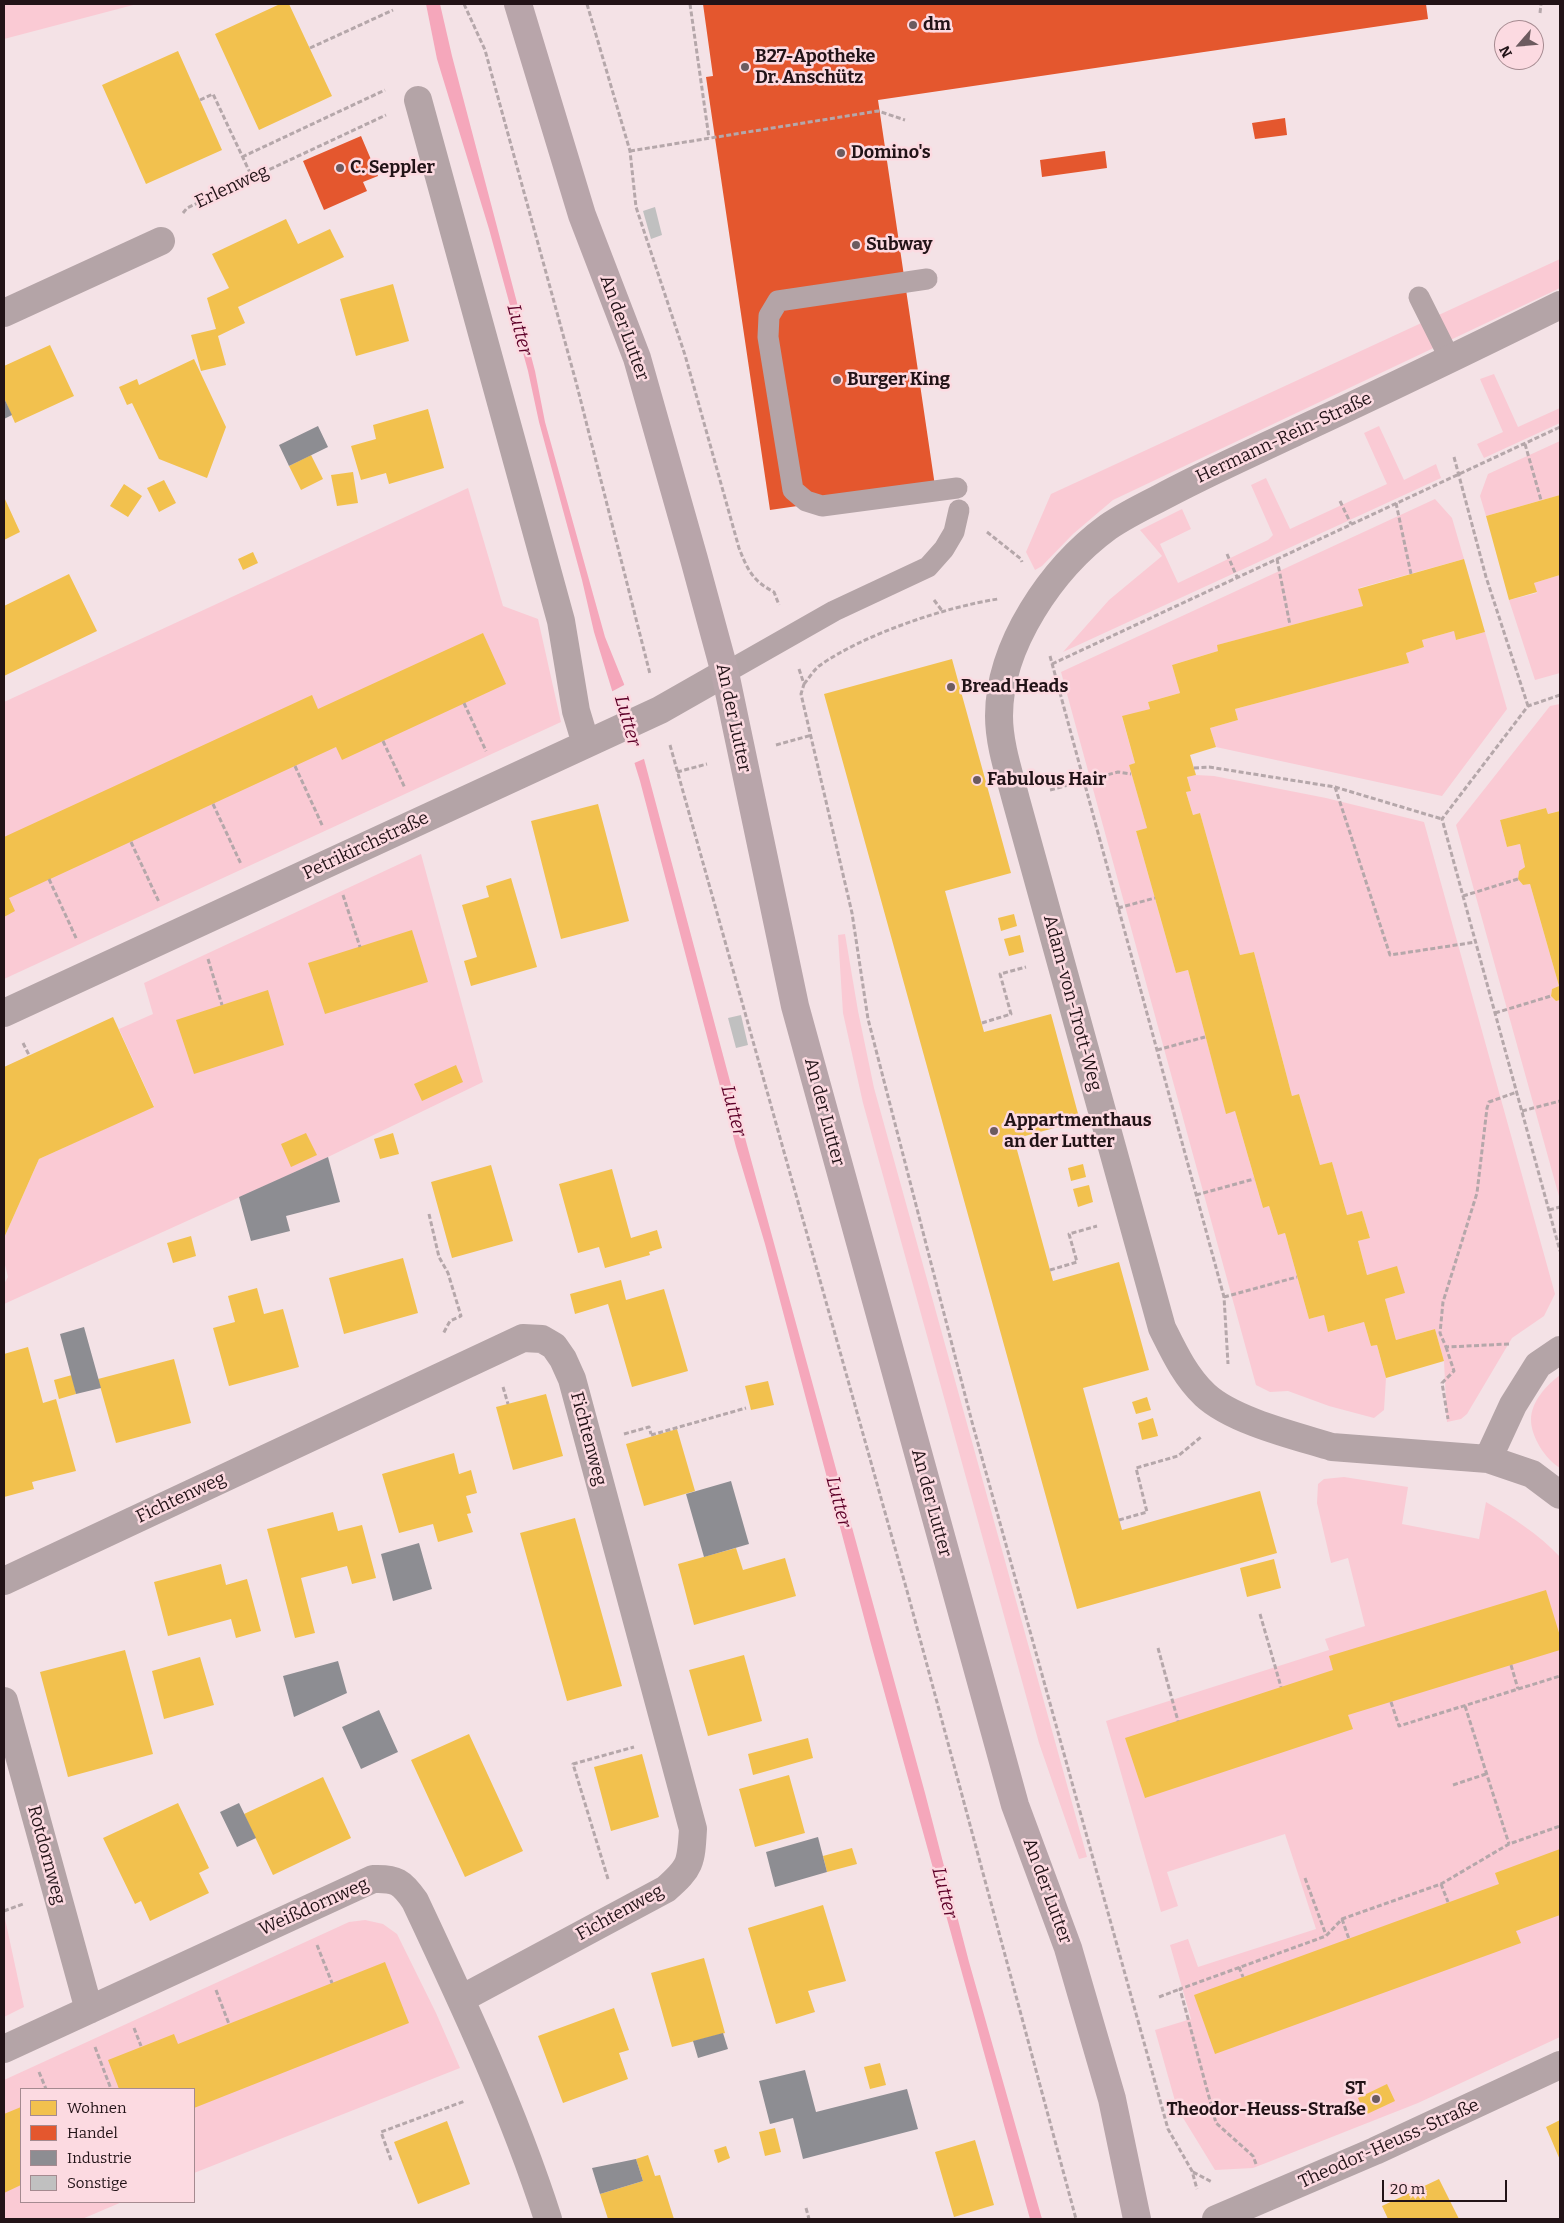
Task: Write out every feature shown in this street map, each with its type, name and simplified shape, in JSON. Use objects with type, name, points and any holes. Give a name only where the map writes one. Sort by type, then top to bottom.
[{"type":"main road","name":"An der Lutter","points":[[519,5],[582,215],[637,358],[724,673],[795,1006],[1015,1805],[1068,1948],[1112,2099],[1137,2219]]},
{"type":"street","points":[[418,100],[561,621],[576,711],[593,741]]},
{"type":"street","points":[[4,313],[161,241]]},
{"type":"street","name":"Hermann-Rein-Straße","points":[[1033,607],[1058,575],[1087,546],[1108,527],[1142,507],[1560,305]]},
{"type":"street","name":"Adam-von-Trott-Weg","points":[[1033,607],[1017,639],[1000,692],[999,718],[1002,745],[1162,1328],[1188,1376],[1206,1396],[1230,1412],[1332,1447],[1488,1459],[1532,1474],[1560,1495]]},
{"type":"street","name":"Petrikirchstraße","points":[[4,1013],[655,712],[724,673]]},
{"type":"street","name":"Fichtenweg","points":[[4,1581],[522,1338],[542,1339],[554,1346],[563,1359],[574,1388],[669,1738],[693,1830],[691,1852],[685,1871],[666,1889],[461,1999]]},
{"type":"street","points":[[1488,1459],[1512,1405],[1538,1365],[1560,1350]]},
{"type":"street","name":"Rotdornweg","points":[[4,1701],[89,2010]]},
{"type":"street","name":"Weißdornweg","points":[[4,2049],[373,1880],[390,1878],[405,1886],[415,1901],[461,1999],[537,2184],[548,2219]]},
{"type":"street","name":"Theodor-Heuss-Straße","points":[[1216,2219],[1384,2147],[1560,2065]]},
{"type":"lane","points":[[927,279],[778,300],[769,316],[768,337],[793,490],[806,501],[822,506],[957,488]]},
{"type":"lane","points":[[1419,297],[1450,359]]},
{"type":"lane","points":[[724,673],[834,611],[928,567],[944,549],[954,532],[959,510]]},
{"type":"path","points":[[464,4],[485,50],[574,373],[655,712],[906,1588],[1076,2219]]},
{"type":"path","points":[[587,4],[630,151],[636,207],[685,355],[739,548],[747,568],[759,584],[774,592],[804,684]]},
{"type":"path","points":[[690,4],[709,138]]},
{"type":"path","points":[[1540,13],[1541,4]]},
{"type":"path","points":[[310,48],[393,10]]},
{"type":"path","points":[[242,157],[393,86]]},
{"type":"path","points":[[200,100],[213,94],[252,178]]},
{"type":"path","name":"Erlenweg","points":[[161,241],[187,208],[418,100]]},
{"type":"path","points":[[630,151],[878,111],[906,120]]},
{"type":"path","points":[[1052,664],[1560,427]]},
{"type":"path","points":[[1525,444],[1541,500]]},
{"type":"path","points":[[1454,457],[1486,577],[1528,706]]},
{"type":"path","points":[[1340,501],[1351,524]]},
{"type":"path","points":[[1396,503],[1411,574]]},
{"type":"path","points":[[959,510],[1021,559]]},
{"type":"path","points":[[1226,554],[1237,577]]},
{"type":"path","points":[[1277,558],[1290,625]]},
{"type":"path","points":[[1197,2191],[1192,2172],[1168,2129],[967,1402],[868,1019],[852,913],[801,694],[804,684],[817,668],[866,638],[943,612],[990,600],[1030,594],[1052,664],[1224,1297],[1230,1412]]},
{"type":"path","points":[[1442,819],[1528,706],[1560,695]]},
{"type":"path","points":[[464,703],[501,783]]},
{"type":"path","points":[[383,740],[420,821]]},
{"type":"path","points":[[1194,768],[1209,767],[1335,787],[1442,819]]},
{"type":"path","points":[[1016,800],[1118,772],[1132,774]]},
{"type":"path","points":[[1335,787],[1390,955],[1476,942]]},
{"type":"path","points":[[213,804],[256,897]]},
{"type":"path","points":[[1442,819],[1560,1251]]},
{"type":"path","points":[[131,842],[184,930],[206,954],[222,1005]]},
{"type":"path","points":[[49,879],[92,973]]},
{"type":"path","points":[[1464,896],[1518,879]]},
{"type":"path","points":[[1118,908],[1155,898]]},
{"type":"path","points":[[982,1023],[1011,1014],[1000,974],[1027,966]]},
{"type":"path","points":[[1495,1013],[1550,996]]},
{"type":"path","points":[[1156,1050],[1205,1037]]},
{"type":"path","points":[[1455,1457],[1442,1383],[1454,1371],[1440,1333],[1443,1302],[1477,1193],[1489,1102],[1517,1092]]},
{"type":"path","points":[[1522,1111],[1560,1101]]},
{"type":"path","points":[[1196,1195],[1254,1179]]},
{"type":"path","points":[[1549,1210],[1560,1207]]},
{"type":"path","points":[[429,1214],[439,1256],[448,1273],[461,1316],[450,1321],[430,1357],[438,1377]]},
{"type":"path","points":[[1050,1270],[1077,1262],[1069,1234],[1100,1225]]},
{"type":"path","points":[[1224,1297],[1297,1277]]},
{"type":"path","points":[[1446,1347],[1516,1344],[1538,1365]]},
{"type":"path","points":[[651,1435],[746,1408]]},
{"type":"path","points":[[1119,1520],[1147,1512],[1136,1468],[1178,1456]]},
{"type":"path","points":[[1260,1614],[1281,1687]]},
{"type":"path","points":[[1158,1648],[1178,1721]]},
{"type":"path","points":[[1512,1665],[1518,1689]]},
{"type":"path","points":[[1391,1702],[1399,1726],[1560,1676]]},
{"type":"path","points":[[1465,1706],[1509,1844]]},
{"type":"path","points":[[619,1914],[573,1764],[669,1738]]},
{"type":"path","points":[[1453,1784],[1486,1774]]},
{"type":"path","points":[[1159,1997],[1326,1936],[1342,1919],[1441,1884],[1509,1844],[1560,1826]]},
{"type":"path","points":[[1304,1878],[1326,1936]]},
{"type":"path","points":[[1441,1884],[1448,1902]]},
{"type":"path","points":[[303,1912],[332,1983]]},
{"type":"path","points":[[1342,1919],[1349,1939]]},
{"type":"path","points":[[1239,1967],[1243,1977]]},
{"type":"path","points":[[1180,1989],[1216,2123],[1253,2156],[1258,2168]]},
{"type":"path","points":[[89,2010],[94,2046],[111,2088]]},
{"type":"path","points":[[391,2160],[381,2132],[498,2089]]},
{"type":"path","points":[[1192,2172],[1212,2182],[1222,2180]]},
{"type":"path","points":[[806,2208],[809,2219]]},
{"type":"shaded area","points":[[4,4],[137,4],[4,39]]},
{"type":"shaded area","points":[[1560,259],[1560,288],[1113,500],[1073,534],[1042,566],[1035,570],[1026,552],[1051,494]]},
{"type":"shaded area","points":[[1494,374],[1518,427],[1560,408],[1560,423],[1484,458],[1477,444],[1503,432],[1480,379]]},
{"type":"shaded area","points":[[1379,426],[1404,480],[1436,464],[1441,478],[1063,652],[1109,600],[1162,556],[1140,530],[1182,509],[1191,529],[1160,544],[1178,583],[1268,540],[1273,535],[1251,485],[1266,478],[1290,529],[1387,484],[1364,433]]},
{"type":"shaded area","points":[[1560,441],[1560,495],[1486,516],[1480,496],[1488,474]]},
{"type":"shaded area","points":[[468,488],[503,606],[538,619],[561,722],[4,979],[4,702]]},
{"type":"shaded area","points":[[1435,499],[1452,518],[1464,559],[1359,588],[1363,606],[1218,645],[1218,651],[1172,665],[1180,693],[1148,702],[1150,709],[1122,717],[1135,763],[1129,765],[1147,828],[1136,831],[1176,973],[1188,970],[1226,1113],[1235,1111],[1263,1208],[1269,1206],[1278,1235],[1285,1233],[1309,1319],[1324,1315],[1329,1332],[1364,1322],[1371,1346],[1377,1345],[1386,1378],[1384,1410],[1374,1418],[1329,1406],[1288,1391],[1270,1392],[1256,1385],[1061,672]]},
{"type":"shaded area","points":[[1560,575],[1560,673],[1535,680],[1509,600],[1537,593],[1534,583]]},
{"type":"shaded area","points":[[1454,631],[1456,640],[1485,632],[1507,709],[1442,796],[1216,747],[1210,728],[1238,720],[1235,709],[1408,663],[1406,653],[1424,647],[1422,640]]},
{"type":"shaded area","points":[[1560,704],[1560,811],[1548,814],[1546,808],[1500,820],[1507,847],[1520,844],[1525,867],[1519,871],[1518,879],[1523,885],[1530,884],[1559,986],[1552,989],[1551,996],[1556,1001],[1560,1000],[1560,1200],[1456,825],[1550,706]]},
{"type":"shaded area","points":[[1196,775],[1214,776],[1326,798],[1424,822],[1555,1294],[1544,1316],[1512,1338],[1467,1414],[1461,1419],[1447,1422],[1444,1361],[1435,1329],[1396,1340],[1385,1299],[1404,1293],[1397,1267],[1367,1275],[1358,1241],[1370,1238],[1362,1211],[1347,1215],[1332,1162],[1320,1165],[1299,1094],[1292,1096],[1254,952],[1240,955],[1200,813],[1193,815],[1186,792],[1191,791],[1187,777]]},
{"type":"shaded area","points":[[421,854],[483,1082],[328,1157],[4,1304],[4,1284],[8,1277],[4,1261],[4,1238],[39,1159],[154,1106],[119,1029],[153,1014],[144,983]]},
{"type":"shaded area","points":[[845,934],[874,1088],[1087,1857],[1079,1859],[1039,1743],[863,1103],[843,1013],[838,935]]},
{"type":"shaded area","points":[[1560,1375],[1560,1468],[1550,1460],[1536,1441],[1531,1420],[1537,1400],[1545,1389]]},
{"type":"shaded area","points":[[1344,1477],[1408,1487],[1402,1524],[1479,1539],[1486,1502],[1516,1520],[1560,1557],[1560,2037],[1418,2103],[1253,2168],[1215,2170],[1177,2108],[1155,2030],[1191,2019],[1170,1945],[1188,1939],[1198,1967],[1316,1929],[1285,1834],[1167,1872],[1178,1906],[1161,1912],[1106,1721],[1329,1650],[1325,1639],[1365,1626],[1348,1558],[1331,1563],[1317,1503],[1318,1484],[1324,1479]]},
{"type":"shaded area","points":[[4,1914],[24,2007],[4,2017]]},
{"type":"shaded area","points":[[365,1920],[383,1924],[397,1934],[436,2013],[460,2068],[195,2173],[195,2088],[20,2088],[20,2203],[120,2203],[82,2219],[4,2219],[4,2080],[349,1922]]},
{"type":"water","name":"Lutter","points":[[426,4],[440,4],[535,371],[545,422],[605,637],[624,684],[747,1145],[925,1793],[969,1962],[1042,2219],[1030,2219],[871,1644],[765,1244],[736,1147],[640,781],[594,632],[582,580],[539,422],[528,371],[489,229],[437,59]]},
{"type":"pier","points":[[626,684],[646,758],[632,764],[611,692]]},
{"type":"building: Wohnen","points":[[280,4],[289,4],[332,96],[259,130],[215,34]]},
{"type":"building: Wohnen","points":[[178,51],[222,150],[146,184],[102,85]]},
{"type":"building: Wohnen","points":[[286,219],[298,244],[330,229],[344,257],[238,307],[245,323],[218,336],[226,365],[201,371],[191,335],[216,329],[207,298],[229,288],[212,254]]},
{"type":"building: Wohnen","points":[[393,284],[409,341],[356,356],[340,299]]},
{"type":"building: Wohnen","points":[[50,345],[74,396],[15,423],[4,398],[4,366]]},
{"type":"building: Wohnen","points":[[194,359],[226,427],[207,478],[159,459],[132,403],[127,405],[119,387],[137,379],[139,385]]},
{"type":"building: Wohnen","points":[[428,409],[444,468],[389,484],[386,473],[361,480],[351,446],[376,439],[373,425]]},
{"type":"building: Wohnen","points":[[311,455],[323,479],[301,490],[289,466]]},
{"type":"building: Wohnen","points":[[353,472],[358,503],[337,506],[331,475]]},
{"type":"building: Wohnen","points":[[164,480],[176,503],[159,512],[147,488]]},
{"type":"building: Wohnen","points":[[124,484],[142,496],[128,517],[110,506]]},
{"type":"building: Wohnen","points":[[1560,495],[1560,575],[1534,583],[1537,592],[1509,600],[1486,516]]},
{"type":"building: Wohnen","points":[[4,497],[20,532],[4,540]]},
{"type":"building: Wohnen","points":[[253,552],[258,563],[243,570],[238,559]]},
{"type":"building: Wohnen","points":[[1464,559],[1485,632],[1456,640],[1454,631],[1422,640],[1424,647],[1406,653],[1409,663],[1235,709],[1238,720],[1210,728],[1216,747],[1190,755],[1196,775],[1187,777],[1191,791],[1186,792],[1193,815],[1200,813],[1240,955],[1254,952],[1292,1096],[1299,1094],[1320,1165],[1332,1162],[1347,1215],[1362,1211],[1370,1238],[1358,1241],[1367,1275],[1397,1266],[1405,1293],[1385,1299],[1396,1340],[1435,1329],[1444,1361],[1386,1378],[1377,1345],[1371,1346],[1364,1322],[1328,1332],[1324,1315],[1309,1319],[1285,1233],[1278,1235],[1269,1206],[1263,1208],[1235,1111],[1226,1114],[1188,970],[1176,973],[1136,831],[1147,828],[1129,765],[1135,763],[1122,716],[1150,709],[1148,702],[1180,693],[1172,665],[1218,651],[1217,645],[1363,606],[1358,589]]},
{"type":"building: Wohnen","points":[[69,574],[97,631],[4,676],[4,606]]},
{"type":"building: Wohnen","points":[[483,633],[506,684],[342,760],[336,747],[9,898],[15,911],[4,917],[4,837],[312,695],[318,709]]},
{"type":"building: Wohnen","name":"Appartmenthaus an der Lutter","points":[[952,659],[1011,873],[945,891],[984,1032],[1051,1014],[1080,1121],[1014,1139],[1053,1281],[1119,1262],[1149,1370],[1083,1388],[1122,1530],[1260,1491],[1277,1553],[1077,1609],[824,694]]},
{"type":"building: Wohnen","points":[[598,804],[629,921],[561,939],[531,821]]},
{"type":"building: Wohnen","points":[[1546,808],[1548,814],[1560,811],[1560,1000],[1556,1001],[1551,996],[1552,989],[1559,986],[1530,884],[1523,885],[1518,879],[1519,871],[1525,867],[1520,844],[1507,847],[1500,820]]},
{"type":"building: Wohnen","points":[[511,878],[537,967],[471,986],[464,961],[477,957],[462,905],[489,897],[486,886]]},
{"type":"building: Wohnen","points":[[1014,914],[1017,926],[1001,931],[998,918]]},
{"type":"building: Wohnen","points":[[412,930],[428,982],[325,1014],[308,963]]},
{"type":"building: Wohnen","points":[[1020,935],[1024,952],[1009,956],[1004,939]]},
{"type":"building: Wohnen","points":[[268,990],[284,1045],[194,1074],[176,1020]]},
{"type":"building: Wohnen","points":[[113,1017],[154,1107],[39,1159],[4,1238],[4,1067]]},
{"type":"building: Wohnen","points":[[456,1065],[463,1082],[422,1101],[414,1084]]},
{"type":"building: Wohnen","points":[[306,1133],[317,1155],[291,1167],[281,1144]]},
{"type":"building: Wohnen","points":[[393,1133],[399,1154],[380,1159],[374,1139]]},
{"type":"building: Wohnen","points":[[1083,1164],[1086,1177],[1071,1181],[1068,1168]]},
{"type":"building: Wohnen","points":[[491,1165],[513,1241],[452,1258],[431,1182]]},
{"type":"building: Wohnen","points":[[612,1169],[631,1238],[657,1230],[662,1248],[649,1252],[650,1255],[605,1268],[599,1247],[578,1253],[559,1184]]},
{"type":"building: Wohnen","points":[[1089,1185],[1093,1202],[1078,1207],[1073,1189]]},
{"type":"building: Wohnen","points":[[191,1236],[196,1256],[173,1263],[167,1243]]},
{"type":"building: Wohnen","points":[[403,1258],[418,1313],[344,1334],[329,1278]]},
{"type":"building: Wohnen","points":[[621,1280],[626,1300],[664,1289],[688,1371],[632,1387],[608,1304],[575,1314],[570,1294]]},
{"type":"building: Wohnen","points":[[257,1288],[264,1314],[283,1309],[299,1367],[229,1386],[213,1328],[235,1322],[228,1296]]},
{"type":"building: Wohnen","points":[[28,1347],[43,1403],[56,1399],[76,1471],[32,1482],[34,1489],[4,1497],[4,1354]]},
{"type":"building: Wohnen","points":[[174,1359],[191,1423],[116,1443],[98,1379]]},
{"type":"building: Wohnen","points":[[72,1375],[76,1394],[59,1399],[54,1380]]},
{"type":"building: Wohnen","points":[[768,1381],[774,1405],[751,1410],[745,1386]]},
{"type":"building: Wohnen","points":[[546,1394],[563,1456],[513,1470],[496,1407]]},
{"type":"building: Wohnen","points":[[1147,1397],[1151,1410],[1136,1414],[1132,1402]]},
{"type":"building: Wohnen","points":[[1153,1418],[1158,1436],[1142,1440],[1138,1423]]},
{"type":"building: Wohnen","points":[[677,1429],[695,1491],[644,1506],[626,1444]]},
{"type":"building: Wohnen","points":[[454,1453],[459,1474],[471,1470],[477,1493],[466,1496],[471,1513],[467,1514],[473,1532],[438,1542],[433,1524],[399,1533],[382,1474]]},
{"type":"building: Wohnen","points":[[333,1512],[338,1531],[362,1525],[376,1578],[352,1584],[347,1566],[301,1578],[315,1633],[295,1638],[267,1529]]},
{"type":"building: Wohnen","points":[[575,1518],[622,1686],[567,1701],[520,1533]]},
{"type":"building: Wohnen","points":[[736,1548],[743,1570],[785,1558],[796,1596],[694,1625],[678,1564]]},
{"type":"building: Wohnen","points":[[1274,1559],[1281,1588],[1247,1597],[1240,1568]]},
{"type":"building: Wohnen","points":[[221,1564],[226,1585],[247,1579],[261,1631],[236,1638],[231,1619],[168,1636],[154,1582]]},
{"type":"building: Wohnen","points":[[1546,1590],[1560,1636],[1560,1650],[1348,1715],[1353,1729],[1145,1798],[1125,1738],[1333,1670],[1329,1656]]},
{"type":"building: Wohnen","points":[[125,1650],[153,1754],[68,1777],[40,1672]]},
{"type":"building: Wohnen","points":[[744,1655],[762,1721],[708,1736],[689,1670]]},
{"type":"building: Wohnen","points":[[200,1657],[214,1705],[164,1719],[152,1671]]},
{"type":"building: Wohnen","points":[[469,1734],[523,1851],[465,1877],[411,1760]]},
{"type":"building: Wohnen","points":[[808,1738],[813,1758],[753,1775],[748,1754]]},
{"type":"building: Wohnen","points":[[642,1754],[659,1817],[611,1831],[594,1767]]},
{"type":"building: Wohnen","points":[[789,1775],[805,1833],[755,1847],[739,1789]]},
{"type":"building: Wohnen","points":[[323,1777],[351,1838],[273,1875],[244,1814]]},
{"type":"building: Wohnen","points":[[178,1803],[209,1868],[199,1873],[209,1893],[150,1921],[141,1901],[135,1904],[103,1838]]},
{"type":"building: Wohnen","points":[[852,1848],[857,1864],[827,1872],[823,1856]]},
{"type":"building: Wohnen","points":[[1560,1849],[1560,1915],[1516,1931],[1521,1943],[1215,2054],[1194,1995],[1499,1884],[1495,1873]]},
{"type":"building: Wohnen","points":[[823,1905],[846,1981],[808,1991],[815,2012],[776,2024],[748,1928]]},
{"type":"building: Wohnen","points":[[704,1958],[725,2033],[672,2047],[651,1973]]},
{"type":"building: Wohnen","points":[[385,1962],[409,2023],[195,2108],[195,2088],[119,2088],[108,2060],[174,2034],[178,2044]]},
{"type":"building: Wohnen","points":[[614,2008],[629,2050],[619,2053],[628,2079],[563,2103],[538,2036]]},
{"type":"building: Wohnen","points":[[880,2063],[886,2085],[870,2089],[864,2067]]},
{"type":"building: Wohnen","name":"ST Theodor-Heuss-Straße","points":[[1387,2084],[1395,2101],[1365,2115],[1358,2098]]},
{"type":"building: Wohnen","points":[[20,2107],[20,2185],[4,2193],[4,2114]]},
{"type":"building: Wohnen","points":[[1560,2120],[1560,2160],[1546,2127]]},
{"type":"building: Wohnen","points":[[447,2121],[470,2184],[418,2204],[394,2142]]},
{"type":"building: Wohnen","points":[[775,2128],[781,2152],[765,2156],[759,2132]]},
{"type":"building: Wohnen","points":[[975,2140],[994,2205],[954,2217],[935,2152]]},
{"type":"building: Wohnen","points":[[726,2146],[730,2158],[718,2163],[714,2150]]},
{"type":"building: Wohnen","points":[[648,2155],[655,2176],[660,2175],[674,2219],[608,2219],[600,2194],[643,2181],[636,2159]]},
{"type":"building: Wohnen","points":[[1439,2179],[1459,2219],[1388,2219],[1382,2206]]},
{"type":"building: Handel","points":[[703,4],[1426,4],[1428,19],[878,100],[935,486],[770,510],[706,77],[713,76]]},
{"type":"building: Handel","points":[[1285,118],[1287,135],[1255,139],[1252,123]]},
{"type":"building: Handel","name":"C. Seppler","points":[[361,136],[378,176],[363,182],[367,191],[324,210],[303,161]]},
{"type":"building: Handel","points":[[1105,151],[1107,168],[1042,177],[1040,160]]},
{"type":"building: Industrie","points":[[4,398],[12,415],[4,419]]},
{"type":"building: Industrie","points":[[318,426],[328,447],[289,466],[279,445]]},
{"type":"building: Industrie","points":[[328,1157],[340,1202],[286,1216],[290,1231],[251,1241],[239,1197]]},
{"type":"building: Industrie","points":[[84,1327],[101,1388],[76,1394],[60,1334]]},
{"type":"building: Industrie","points":[[731,1481],[749,1544],[704,1557],[686,1494]]},
{"type":"building: Industrie","points":[[419,1543],[432,1589],[393,1601],[381,1554]]},
{"type":"building: Industrie","points":[[338,1661],[347,1693],[294,1717],[283,1676]]},
{"type":"building: Industrie","points":[[379,1710],[398,1752],[361,1769],[342,1727]]},
{"type":"building: Industrie","points":[[239,1803],[256,1838],[237,1847],[220,1812]]},
{"type":"building: Industrie","points":[[818,1837],[827,1872],[775,1887],[766,1852]]},
{"type":"building: Industrie","points":[[723,2033],[728,2049],[698,2058],[693,2041]]},
{"type":"building: Industrie","points":[[805,2070],[816,2112],[907,2089],[918,2129],[803,2159],[793,2118],[770,2124],[759,2081]]},
{"type":"building: Industrie","points":[[636,2159],[643,2181],[600,2194],[592,2168]]},
{"type":"building: Sonstige","points":[[655,207],[662,235],[651,239],[643,211]]},
{"type":"building: Sonstige","points":[[741,1015],[748,1045],[736,1048],[728,1018]]},
{"type":"place","name":"dm","points":[[913,25]]},
{"type":"place","name":"B27-Apotheke Dr. Anschütz","points":[[745,67]]},
{"type":"place","name":"Domino's","points":[[841,153]]},
{"type":"place","name":"C. Seppler","points":[[340,168]]},
{"type":"place","name":"Subway","points":[[856,245]]},
{"type":"place","name":"Burger King","points":[[837,380]]},
{"type":"place","name":"Bread Heads","points":[[951,687]]},
{"type":"place","name":"Fabulous Hair","points":[[977,780]]},
{"type":"place","name":"Appartmenthaus an der Lutter","points":[[994,1131]]},
{"type":"place","name":"ST Theodor-Heuss-Straße","points":[[1376,2099]]}]
